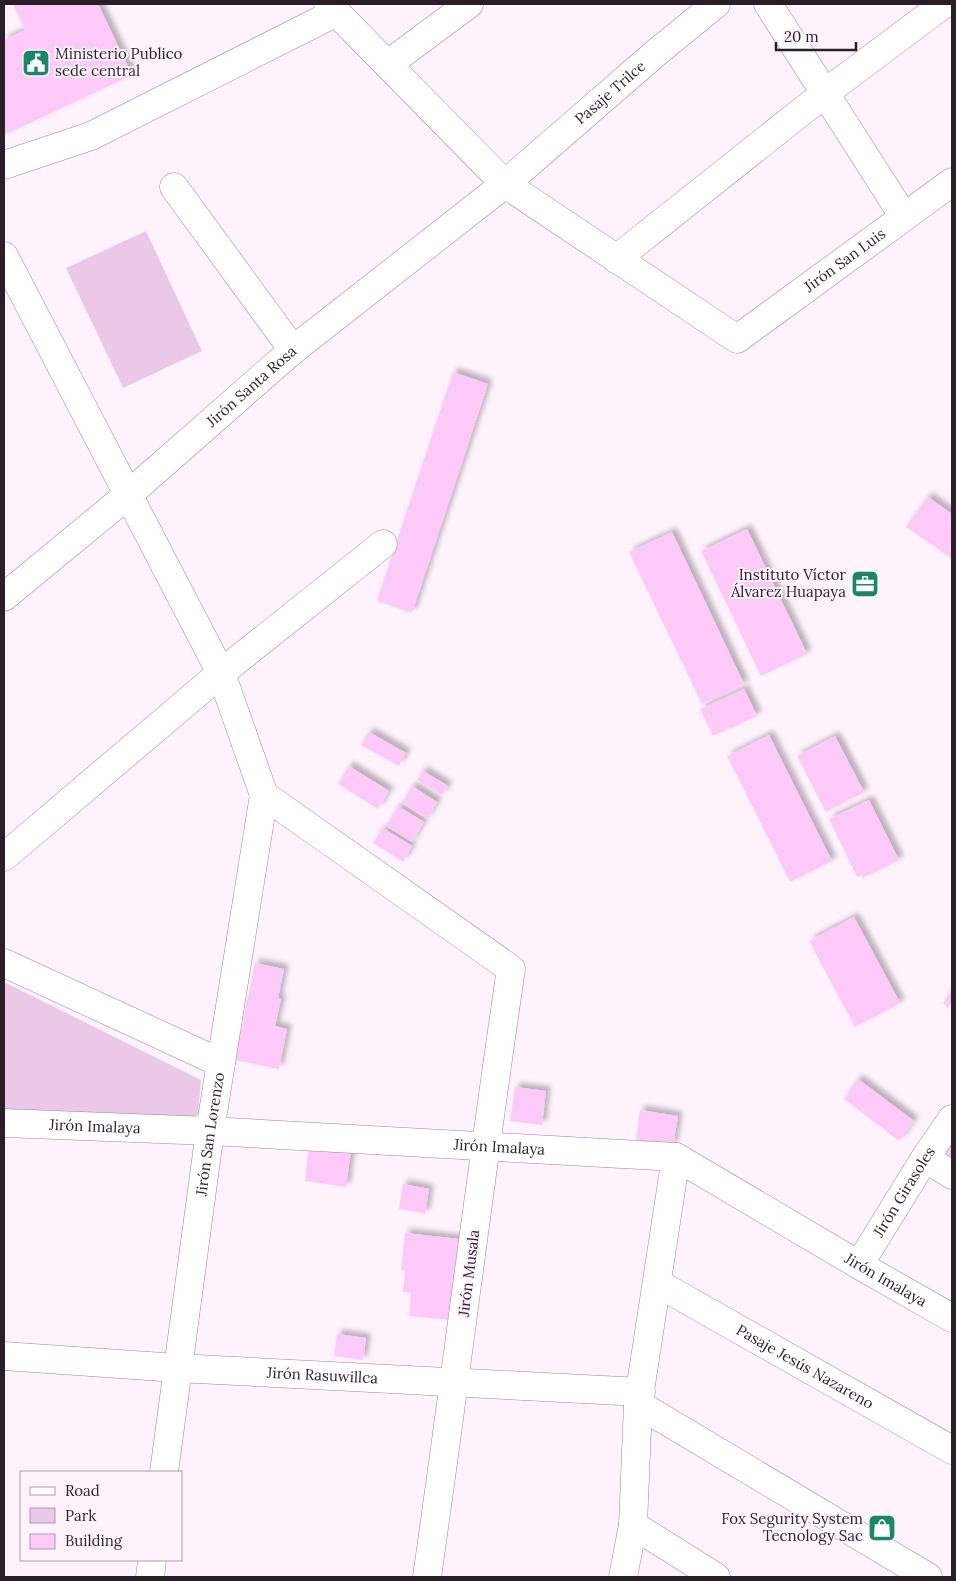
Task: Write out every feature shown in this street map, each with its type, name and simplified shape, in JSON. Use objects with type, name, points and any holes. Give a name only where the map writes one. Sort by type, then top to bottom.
[{"type":"street","points":[[388,64],[469,4]]},
{"type":"street","name":"Pasaje Trilce","points":[[505,184],[657,52],[716,4]]},
{"type":"street","points":[[768,4],[904,217]]},
{"type":"street","points":[[4,165],[91,136],[333,8],[505,184],[616,259],[825,93],[944,4]]},
{"type":"street","name":"Jirón San Luis","points":[[616,259],[737,339],[952,182]]},
{"type":"street","name":"Jirón Santa Rosa","points":[[4,597],[128,494],[293,350],[505,184]]},
{"type":"street","points":[[174,187],[293,350]]},
{"type":"street","points":[[4,256],[221,673],[264,795]]},
{"type":"street","points":[[4,856],[221,673],[383,544]]},
{"type":"street","name":"Jirón Musala","points":[[264,795],[511,969],[485,1145],[455,1382],[427,1577]]},
{"type":"street","name":"Jirón San Lorenzo","points":[[164,1471],[210,1131],[264,795]]},
{"type":"street","points":[[4,963],[221,1063]]},
{"type":"street","name":"Jirón Girasoles","points":[[859,1265],[925,1158],[952,1119]]},
{"type":"street","name":"Jirón Imalaya","points":[[4,1123],[210,1131],[676,1157],[952,1318]]},
{"type":"street","points":[[622,1577],[632,1526],[640,1398],[676,1157]]},
{"type":"street","points":[[925,1158],[952,1175]]},
{"type":"street","name":"Pasaje Jesús Nazareno","points":[[657,1283],[952,1450]]},
{"type":"street","name":"Jirón Rasuwillca","points":[[4,1356],[177,1368],[455,1382],[640,1398]]},
{"type":"street","points":[[640,1398],[928,1577]]},
{"type":"street","points":[[632,1526],[716,1577]]},
{"type":"street","points":[[150,1577],[152,1561]]},
{"type":"green space","points":[[146,231],[202,351],[123,388],[66,268]]},
{"type":"green space","points":[[4,982],[201,1080],[198,1114],[183,1124],[4,1112]]},
{"type":"building","points":[[13,4],[98,4],[132,75],[4,135],[4,40],[25,30]]},
{"type":"building","points":[[453,372],[488,384],[412,613],[377,601]]},
{"type":"building","points":[[928,497],[952,514],[952,559],[906,527]]},
{"type":"building","points":[[747,529],[807,654],[761,676],[701,551]]},
{"type":"building","points":[[672,532],[744,684],[702,704],[629,552]]},
{"type":"building","points":[[744,689],[757,716],[713,736],[700,709]]},
{"type":"building","points":[[369,732],[406,753],[399,766],[361,745]]},
{"type":"building","points":[[769,735],[832,861],[790,882],[727,756]]},
{"type":"building","points":[[835,736],[864,792],[826,812],[797,756]]},
{"type":"building","points":[[349,766],[389,791],[378,809],[338,784]]},
{"type":"building","points":[[423,771],[448,786],[442,795],[417,780]]},
{"type":"building","points":[[412,786],[437,802],[427,819],[402,803]]},
{"type":"building","points":[[869,800],[899,860],[863,878],[862,875],[857,877],[829,819]]},
{"type":"building","points":[[398,806],[424,822],[412,842],[386,826]]},
{"type":"building","points":[[383,828],[412,846],[403,862],[373,843]]},
{"type":"building","points":[[854,917],[900,1003],[855,1027],[809,941]]},
{"type":"building","points":[[255,963],[284,969],[278,998],[281,999],[275,1026],[287,1029],[279,1069],[235,1060]]},
{"type":"building","points":[[952,990],[952,1004],[948,1008],[943,1003]]},
{"type":"building","points":[[858,1079],[914,1121],[899,1141],[844,1099]]},
{"type":"building","points":[[515,1087],[546,1091],[542,1125],[510,1121]]},
{"type":"building","points":[[640,1110],[678,1116],[673,1146],[636,1140]]},
{"type":"building","points":[[952,1142],[952,1170],[943,1158]]},
{"type":"building","points":[[309,1144],[351,1150],[346,1187],[305,1181]]},
{"type":"building","points":[[403,1184],[429,1189],[425,1214],[399,1209]]},
{"type":"building","points":[[405,1233],[459,1239],[450,1320],[409,1316],[411,1293],[403,1292],[405,1271],[401,1270]]},
{"type":"building","points":[[337,1334],[366,1338],[363,1360],[334,1356]]},
{"type":"place","name":"Ministerio Publico sede central","points":[[36,63]]},
{"type":"place","name":"Instituto Víctor Álvarez Huapaya","points":[[865,584]]},
{"type":"place","name":"Fox Segurity System Tecnology Sac","points":[[882,1528]]}]
